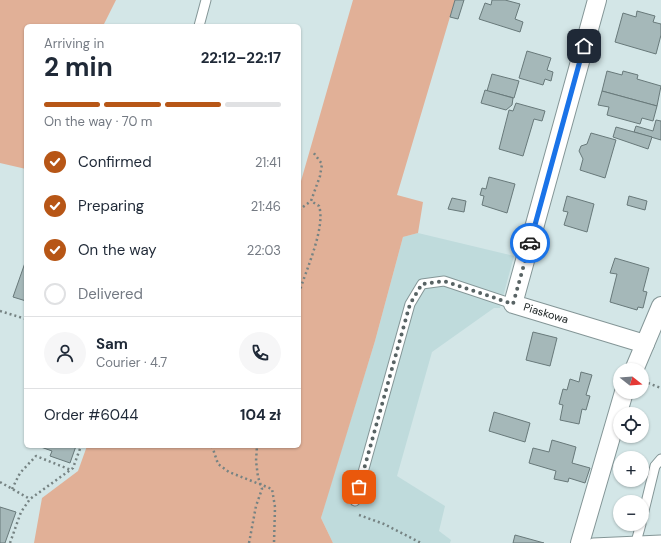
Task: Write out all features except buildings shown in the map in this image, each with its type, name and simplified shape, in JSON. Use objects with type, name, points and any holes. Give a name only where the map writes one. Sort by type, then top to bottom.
[{"type":"street","name":"Piaskowa","points":[[597,0],[513,304],[645,344]]},
{"type":"street","points":[[642,363],[645,344],[661,306]]},
{"type":"street","points":[[586,543],[622,399]]},
{"type":"lane","points":[[200,24],[206,0]]},
{"type":"lane","points":[[355,501],[410,304],[422,284],[444,281],[513,304]]},
{"type":"lane","points":[[648,495],[655,466],[661,459]]},
{"type":"lane","points":[[636,542],[639,531]]},
{"type":"lane","points":[[586,543],[661,540]]},
{"type":"path","points":[[301,208],[311,201],[320,176],[322,164],[313,152]]},
{"type":"path","points":[[301,287],[318,239],[318,227],[322,214],[319,206],[311,201]]},
{"type":"path","points":[[0,311],[24,318]]},
{"type":"path","points":[[649,381],[661,388]]},
{"type":"path","points":[[10,543],[21,512],[30,498],[72,470],[80,448]]},
{"type":"path","points":[[213,448],[218,464],[229,472],[272,489],[275,507],[274,543]]},
{"type":"path","points":[[249,543],[256,506],[262,489],[258,477],[256,461],[257,448]]},
{"type":"path","points":[[12,489],[20,473],[36,456],[72,470]]},
{"type":"path","points":[[0,482],[30,498]]},
{"type":"path","points":[[355,501],[359,516],[384,524],[421,543]]},
{"type":"shaded area","points":[[0,0],[116,0],[104,24],[24,24],[24,169],[0,163]]},
{"type":"shaded area","points":[[353,0],[455,0],[397,195],[423,202],[418,233],[403,237],[375,341],[321,518],[333,543],[34,543],[42,498],[78,471],[86,448],[301,448],[301,181]]},
{"type":"shaded area","points":[[418,233],[514,256],[500,308],[494,308],[432,352],[397,476],[445,506],[439,531],[451,540],[450,543],[333,543],[321,518],[375,341],[403,237]]},
{"type":"way so far","points":[[359,487],[410,304],[422,284],[444,281],[513,304],[530,243]]},
{"type":"route","points":[[530,243],[584,46]]}]
